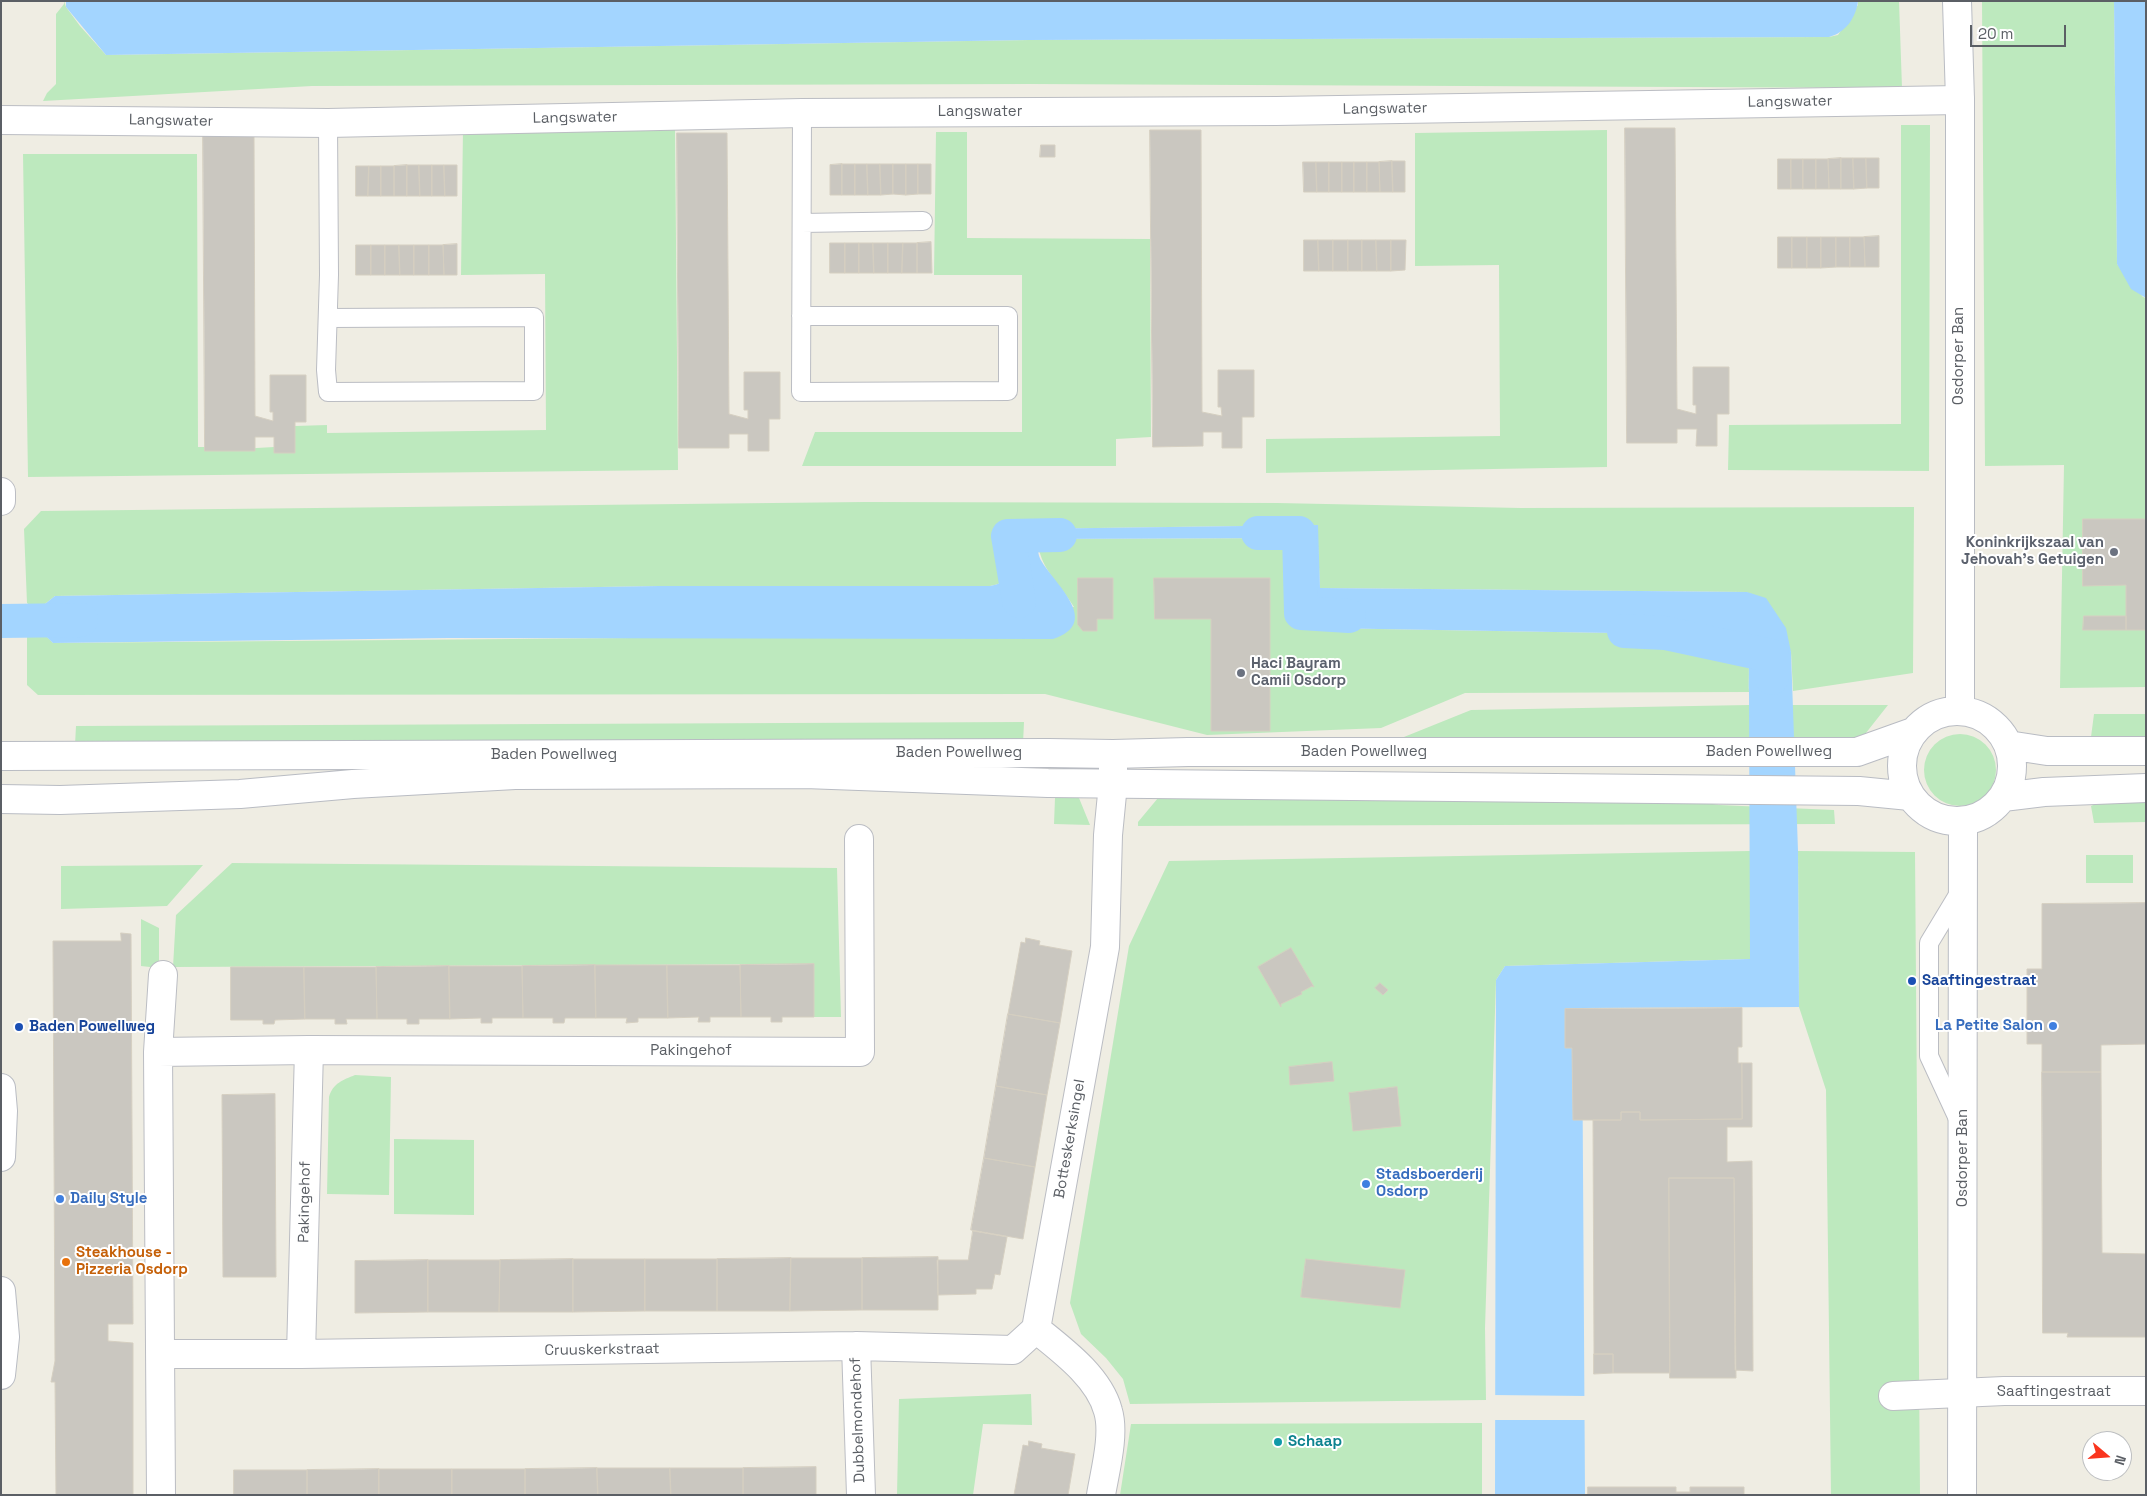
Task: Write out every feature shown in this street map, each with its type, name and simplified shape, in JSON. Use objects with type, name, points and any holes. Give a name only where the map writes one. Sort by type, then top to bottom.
[{"type":"street","name":"Osdorper Ban","points":[[1957,1],[1960,100],[1960,711]]},
{"type":"street","name":"Langswater","points":[[1,120],[328,123],[802,113],[1266,111],[1960,100]]},
{"type":"street","points":[[1,492],[1,501]]},
{"type":"street","points":[[1960,711],[1975,714],[1989,721],[2000,731],[2008,745],[2012,758],[2010,785],[2003,797],[1993,809],[1979,817],[1963,822],[1942,820],[1924,811],[1910,796],[1903,781],[1902,764],[1905,747],[1913,732],[1926,720],[1942,712],[1960,711]]},
{"type":"street","name":"Baden Powellweg","points":[[1,756],[1857,752],[1913,732]]},
{"type":"street","points":[[2008,745],[2047,751],[2146,751]]},
{"type":"street","name":"Botteskerksingel","points":[[1036,1329],[1105,947],[1108,835],[1113,784],[1113,754]]},
{"type":"street","name":"Baden Powellweg","points":[[1,799],[60,800],[240,794],[353,784],[515,774],[805,774],[1048,783],[1859,791],[1910,796]]},
{"type":"street","points":[[2003,797],[2044,792],[2146,788]]},
{"type":"street","name":"Osdorper Ban","points":[[1963,822],[1964,1489]]},
{"type":"street","name":"Pakingehof","points":[[158,1052],[309,1050],[860,1052],[859,839]]},
{"type":"street","points":[[161,1495],[158,1052],[163,975]]},
{"type":"street","name":"Pakingehof","points":[[301,1354],[309,1050]]},
{"type":"street","points":[[1,1088],[3,1111],[1,1157]]},
{"type":"street","points":[[1,1291],[5,1337],[1,1375]]},
{"type":"street","points":[[1036,1329],[1066,1353],[1092,1379],[1108,1411],[1110,1444],[1101,1495]]},
{"type":"street","name":"Cruuskerkstraat","points":[[160,1354],[301,1354],[856,1346],[1013,1350],[1036,1329]]},
{"type":"street","name":"Dubbelmondehof","points":[[856,1346],[861,1495]]},
{"type":"street","name":"Saaftingestraat","points":[[1893,1396],[1963,1392],[2146,1391]]},
{"type":"lane","points":[[801,316],[1008,316],[1008,391],[801,392],[801,316],[802,223],[802,113]]},
{"type":"lane","points":[[328,123],[328,318],[326,370],[328,392],[534,391],[534,318],[328,318]]},
{"type":"lane","points":[[802,223],[923,220]]},
{"type":"green space","points":[[64,1],[66,7],[80,26],[106,55],[1029,40],[1829,37],[1838,35],[1858,5],[1858,1],[1899,1],[1902,88],[1029,84],[312,86],[43,101],[47,93],[56,84],[56,14],[64,4]]},
{"type":"green space","points":[[1982,1],[2114,1],[2117,264],[2143,297],[2146,298],[2146,687],[2060,688],[2064,465],[1985,466]]},
{"type":"green space","points":[[1901,125],[1930,125],[1929,471],[1728,470],[1729,425],[1901,424]]},
{"type":"green space","points":[[675,128],[678,470],[28,477],[23,154],[197,154],[198,447],[205,447],[205,451],[274,447],[274,453],[295,426],[327,425],[327,433],[546,430],[545,274],[461,275],[463,129]]},
{"type":"green space","points":[[1607,130],[1607,467],[1266,473],[1266,439],[1500,436],[1499,265],[1415,266],[1415,133]]},
{"type":"green space","points":[[936,132],[967,132],[967,238],[1150,239],[1151,437],[1116,439],[1116,466],[802,466],[815,432],[1022,432],[1022,275],[934,275]]},
{"type":"green space","points":[[864,502],[1277,503],[1521,508],[1914,507],[1913,673],[1793,691],[1791,652],[1747,592],[1320,588],[1317,525],[1020,529],[1014,535],[1008,573],[1001,583],[990,586],[659,586],[55,596],[36,611],[27,603],[24,529],[41,511]]},
{"type":"green space","points":[[1299,538],[1302,612],[1321,628],[1730,635],[1738,639],[1746,651],[1749,666],[1749,692],[1465,693],[1381,728],[1207,735],[1045,694],[38,695],[27,685],[27,637],[37,627],[53,643],[628,638],[1074,607],[1046,567],[1039,549],[1038,539]]},
{"type":"green space","points":[[1749,705],[1888,705],[1862,738],[1394,741],[1471,710]]},
{"type":"green space","points":[[2094,714],[2146,714],[2146,737],[2091,737]]},
{"type":"green space","points":[[1024,722],[1023,744],[75,745],[76,726]]},
{"type":"green space","points":[[1967,734],[1986,744],[1994,756],[1996,770],[1994,784],[1986,796],[1974,804],[1953,806],[1934,796],[1926,784],[1924,763],[1934,744],[1946,736]]},
{"type":"green space","points":[[1163,792],[1678,798],[1719,805],[1834,810],[1835,824],[1138,826],[1138,822]]},
{"type":"green space","points":[[1055,798],[1079,798],[1090,825],[1054,824]]},
{"type":"green space","points":[[2146,798],[2146,822],[2094,823],[2091,806],[2104,800]]},
{"type":"green space","points":[[1750,851],[1750,959],[1505,966],[1496,980],[1485,1328],[1486,1400],[1130,1404],[1123,1379],[1106,1358],[1081,1334],[1070,1303],[1129,946],[1169,861]]},
{"type":"green space","points":[[1798,851],[1915,852],[1920,1495],[1831,1495],[1826,1090],[1799,1007]]},
{"type":"green space","points":[[2086,855],[2133,855],[2133,883],[2086,883]]},
{"type":"green space","points":[[232,863],[837,868],[841,1017],[814,1017],[813,964],[173,967],[176,915]]},
{"type":"green space","points":[[203,865],[167,906],[61,909],[61,866]]},
{"type":"green space","points":[[141,919],[159,928],[159,968],[141,966]]},
{"type":"green space","points":[[355,1075],[391,1077],[389,1195],[327,1194],[329,1097],[336,1085]]},
{"type":"green space","points":[[394,1139],[474,1140],[474,1215],[394,1214]]},
{"type":"green space","points":[[1031,1394],[1032,1425],[983,1424],[973,1495],[897,1495],[899,1399]]},
{"type":"green space","points":[[1482,1423],[1482,1495],[1120,1495],[1131,1424]]},
{"type":"water","points":[[66,1],[1858,1],[1855,13],[1849,24],[1840,32],[1829,37],[1029,40],[106,55],[66,7]]},
{"type":"water","points":[[2114,1],[2146,1],[2146,298],[2131,289],[2117,264]]},
{"type":"water","points":[[1318,525],[1320,588],[1747,592],[1766,598],[1786,628],[1791,652],[1798,851],[1799,1007],[1582,1008],[1585,1495],[1495,1495],[1496,980],[1505,966],[1750,959],[1749,666],[1746,651],[1738,639],[1730,635],[1321,628],[1302,613],[1299,538],[1038,539],[1039,557],[1065,592],[1075,614],[1074,623],[1067,632],[1053,639],[448,638],[53,643],[39,628],[34,618],[40,609],[55,596],[659,586],[990,586],[1001,583],[1008,573],[1014,535],[1020,529]]},
{"type":"pier","points":[[1492,1395],[1587,1396],[1587,1420],[1492,1420]]},
{"type":"building","points":[[1625,128],[1675,128],[1677,409],[1696,414],[1696,405],[1693,405],[1693,367],[1729,367],[1729,414],[1717,414],[1717,446],[1696,446],[1697,429],[1677,429],[1677,443],[1627,443]]},
{"type":"building","points":[[1150,130],[1201,130],[1202,412],[1222,416],[1221,407],[1218,407],[1218,370],[1254,370],[1254,417],[1242,417],[1242,448],[1222,448],[1222,432],[1203,432],[1203,446],[1153,447]]},
{"type":"building","points":[[677,133],[727,133],[729,414],[748,419],[748,410],[744,410],[744,372],[780,372],[780,419],[769,419],[769,451],[748,451],[748,434],[729,434],[729,448],[679,448]]},
{"type":"building","points":[[203,135],[254,135],[255,416],[273,421],[273,412],[270,412],[270,375],[306,375],[306,422],[295,422],[295,453],[274,453],[274,437],[255,437],[255,451],[205,451]]},
{"type":"building","points":[[1041,145],[1055,145],[1055,157],[1040,157]]},
{"type":"building","points":[[1841,158],[1853,158],[1854,189],[1841,189]]},
{"type":"building","points":[[1841,158],[1841,189],[1829,189],[1828,159]]},
{"type":"building","points":[[1853,158],[1866,158],[1867,188],[1854,189]]},
{"type":"building","points":[[1866,158],[1879,158],[1879,188],[1867,188]]},
{"type":"building","points":[[1778,159],[1791,159],[1791,189],[1778,189]]},
{"type":"building","points":[[1791,159],[1803,159],[1803,189],[1791,189]]},
{"type":"building","points":[[1803,159],[1816,159],[1816,189],[1803,189]]},
{"type":"building","points":[[1816,159],[1828,159],[1829,189],[1816,189]]},
{"type":"building","points":[[1392,161],[1393,192],[1380,192],[1379,162]]},
{"type":"building","points":[[1392,161],[1405,161],[1405,192],[1393,192]]},
{"type":"building","points":[[1303,162],[1316,162],[1317,192],[1304,192]]},
{"type":"building","points":[[1316,162],[1329,162],[1329,192],[1317,192]]},
{"type":"building","points":[[1329,162],[1342,162],[1342,192],[1329,192]]},
{"type":"building","points":[[1342,162],[1354,162],[1354,192],[1342,192]]},
{"type":"building","points":[[1354,162],[1367,162],[1367,192],[1354,192]]},
{"type":"building","points":[[1367,162],[1379,162],[1380,192],[1367,192]]},
{"type":"building","points":[[842,164],[855,164],[855,195],[842,195]]},
{"type":"building","points":[[842,164],[842,195],[830,195],[830,165]]},
{"type":"building","points":[[855,164],[867,164],[868,195],[855,195]]},
{"type":"building","points":[[867,164],[880,164],[881,195],[868,195]]},
{"type":"building","points":[[880,164],[893,164],[893,194],[881,195]]},
{"type":"building","points":[[893,164],[906,164],[906,195],[893,194]]},
{"type":"building","points":[[906,164],[918,164],[918,194],[906,195]]},
{"type":"building","points":[[918,164],[931,164],[931,194],[918,194]]},
{"type":"building","points":[[407,165],[407,196],[394,196],[394,166]]},
{"type":"building","points":[[407,165],[419,165],[420,196],[407,196]]},
{"type":"building","points":[[419,165],[432,165],[432,196],[420,196]]},
{"type":"building","points":[[432,165],[444,165],[445,196],[432,196]]},
{"type":"building","points":[[444,165],[457,165],[457,196],[445,196]]},
{"type":"building","points":[[356,166],[369,166],[368,196],[356,196]]},
{"type":"building","points":[[369,166],[381,166],[381,196],[368,196]]},
{"type":"building","points":[[381,166],[394,166],[394,196],[381,196]]},
{"type":"building","points":[[1879,236],[1879,267],[1865,267],[1864,237]]},
{"type":"building","points":[[1778,237],[1792,237],[1792,268],[1778,268]]},
{"type":"building","points":[[1792,237],[1807,237],[1807,268],[1792,268]]},
{"type":"building","points":[[1807,237],[1821,237],[1821,268],[1807,268]]},
{"type":"building","points":[[1821,237],[1836,237],[1836,267],[1821,268]]},
{"type":"building","points":[[1836,237],[1850,237],[1850,267],[1836,267]]},
{"type":"building","points":[[1850,237],[1864,237],[1865,267],[1850,267]]},
{"type":"building","points":[[1304,240],[1318,240],[1319,271],[1304,271]]},
{"type":"building","points":[[1318,240],[1333,240],[1333,271],[1319,271]]},
{"type":"building","points":[[1333,240],[1348,240],[1348,271],[1333,271]]},
{"type":"building","points":[[1348,240],[1362,240],[1362,271],[1348,271]]},
{"type":"building","points":[[1362,240],[1376,240],[1377,271],[1362,271]]},
{"type":"building","points":[[1376,240],[1391,240],[1391,271],[1377,271]]},
{"type":"building","points":[[1391,240],[1406,240],[1405,270],[1391,271]]},
{"type":"building","points":[[931,242],[932,273],[917,273],[917,243]]},
{"type":"building","points":[[830,243],[845,243],[845,273],[830,273]]},
{"type":"building","points":[[845,243],[859,243],[859,273],[845,273]]},
{"type":"building","points":[[859,243],[873,243],[874,273],[859,273]]},
{"type":"building","points":[[873,243],[888,243],[888,273],[874,273]]},
{"type":"building","points":[[888,243],[903,243],[902,273],[888,273]]},
{"type":"building","points":[[903,243],[917,243],[917,273],[902,273]]},
{"type":"building","points":[[457,244],[457,275],[444,275],[443,245]]},
{"type":"building","points":[[356,245],[371,245],[371,275],[356,275]]},
{"type":"building","points":[[371,245],[385,245],[385,275],[371,275]]},
{"type":"building","points":[[385,245],[399,245],[400,275],[385,275]]},
{"type":"building","points":[[399,245],[414,245],[414,275],[400,275]]},
{"type":"building","points":[[414,245],[429,245],[429,275],[414,275]]},
{"type":"building","points":[[429,245],[443,245],[444,275],[429,275]]},
{"type":"building","name":"Koninkrijkszaal van Jehovah's Getuigen","points":[[2083,519],[2146,519],[2146,630],[2126,630],[2126,585],[2083,586]]},
{"type":"building","points":[[1078,578],[1113,578],[1113,619],[1097,619],[1097,631],[1083,631],[1078,625]]},
{"type":"building","name":"Haci Bayram Camii Osdorp","points":[[1154,578],[1270,578],[1270,731],[1211,731],[1211,619],[1155,619]]},
{"type":"building","points":[[2084,616],[2126,616],[2126,630],[2083,630]]},
{"type":"building","points":[[2146,903],[2146,1044],[2101,1045],[2101,1072],[2042,1072],[2042,1044],[2027,1044],[2027,969],[2042,969],[2042,904]]},
{"type":"building","points":[[121,933],[131,934],[133,1324],[108,1324],[108,1341],[133,1343],[133,1495],[56,1495],[55,1382],[51,1382],[55,1361],[53,941],[121,941]]},
{"type":"building","points":[[1026,938],[1040,941],[1039,945],[1072,951],[1060,1023],[1008,1014],[1021,942],[1025,943]]},
{"type":"building","points":[[1291,948],[1314,987],[1312,986],[1301,992],[1302,994],[1281,1004],[1281,1007],[1258,967]]},
{"type":"building","points":[[814,964],[814,1017],[782,1017],[782,1022],[771,1022],[771,1017],[741,1017],[740,965]]},
{"type":"building","points":[[595,965],[667,965],[668,1018],[638,1018],[638,1022],[626,1023],[627,1018],[596,1018]]},
{"type":"building","points":[[595,965],[596,1018],[565,1018],[564,1023],[553,1023],[553,1018],[523,1018],[522,966]]},
{"type":"building","points":[[667,965],[740,965],[741,1017],[710,1017],[710,1022],[698,1022],[699,1017],[668,1018]]},
{"type":"building","points":[[449,966],[522,966],[523,1018],[492,1018],[492,1023],[481,1023],[481,1018],[450,1019]]},
{"type":"building","points":[[449,966],[450,1019],[419,1019],[419,1024],[407,1024],[407,1019],[377,1019],[376,967]]},
{"type":"building","points":[[231,967],[304,967],[305,1019],[275,1020],[274,1024],[263,1024],[263,1020],[231,1020]]},
{"type":"building","points":[[304,967],[376,967],[377,1019],[346,1019],[347,1024],[335,1024],[335,1019],[305,1019]]},
{"type":"building","points":[[1380,983],[1388,990],[1383,995],[1375,988]]},
{"type":"building","points":[[1742,1008],[1742,1047],[1738,1047],[1738,1063],[1742,1063],[1742,1119],[1640,1120],[1640,1112],[1621,1112],[1621,1120],[1573,1120],[1572,1048],[1565,1048],[1565,1009]]},
{"type":"building","points":[[1008,1014],[1060,1023],[1047,1095],[996,1086]]},
{"type":"building","points":[[1332,1062],[1334,1081],[1290,1085],[1289,1067]]},
{"type":"building","points":[[1742,1063],[1752,1063],[1752,1127],[1727,1127],[1727,1162],[1752,1161],[1753,1371],[1735,1370],[1734,1178],[1669,1178],[1670,1373],[1613,1373],[1613,1354],[1594,1354],[1593,1120],[1621,1120],[1621,1112],[1640,1112],[1640,1120],[1742,1119]]},
{"type":"building","points":[[2042,1072],[2101,1072],[2102,1253],[2146,1254],[2146,1337],[2067,1337],[2068,1333],[2043,1333]]},
{"type":"building","points":[[996,1086],[1047,1095],[1035,1167],[984,1158]]},
{"type":"building","points":[[1397,1087],[1401,1126],[1353,1131],[1349,1093]]},
{"type":"building","points":[[275,1094],[276,1277],[223,1277],[222,1095]]},
{"type":"building","points":[[984,1158],[1035,1167],[1023,1239],[971,1230]]},
{"type":"building","points":[[1669,1178],[1734,1178],[1736,1378],[1670,1378]]},
{"type":"building","points":[[973,1231],[1007,1237],[1000,1275],[995,1274],[992,1289],[976,1289],[976,1294],[938,1295],[937,1260],[968,1260]]},
{"type":"building","points":[[938,1257],[938,1310],[862,1310],[862,1258]]},
{"type":"building","points":[[791,1258],[862,1258],[862,1310],[790,1311]]},
{"type":"building","points":[[791,1258],[790,1311],[717,1311],[717,1259]]},
{"type":"building","points":[[573,1259],[645,1259],[645,1311],[573,1312]]},
{"type":"building","points":[[573,1259],[573,1312],[499,1312],[500,1260]]},
{"type":"building","points":[[645,1259],[717,1259],[717,1311],[645,1311]]},
{"type":"building","points":[[1306,1259],[1405,1270],[1400,1308],[1301,1297]]},
{"type":"building","points":[[428,1260],[428,1312],[355,1313],[355,1261]]},
{"type":"building","points":[[428,1260],[500,1260],[499,1312],[428,1312]]},
{"type":"building","points":[[1594,1354],[1613,1354],[1613,1373],[1594,1374]]},
{"type":"building","points":[[1029,1441],[1042,1444],[1041,1448],[1075,1454],[1068,1495],[1014,1495],[1023,1445],[1028,1446]]},
{"type":"building","points":[[816,1467],[816,1495],[743,1495],[743,1468]]},
{"type":"building","points":[[597,1468],[598,1495],[525,1495],[525,1469]]},
{"type":"building","points":[[597,1468],[670,1468],[671,1495],[598,1495]]},
{"type":"building","points":[[670,1468],[743,1468],[743,1495],[671,1495]]},
{"type":"building","points":[[379,1469],[379,1495],[307,1495],[307,1470]]},
{"type":"building","points":[[379,1469],[452,1469],[452,1495],[379,1495]]},
{"type":"building","points":[[452,1469],[525,1469],[525,1495],[452,1495]]},
{"type":"building","points":[[234,1470],[307,1470],[307,1495],[234,1495]]},
{"type":"building","points":[[1588,1487],[1676,1487],[1676,1492],[1690,1492],[1690,1487],[1744,1487],[1744,1495],[1588,1495]]},
{"type":"waterway","points":[[1258,533],[1299,533],[1301,613],[1349,616]]},
{"type":"waterway","points":[[1019,601],[1008,536],[1060,535]]},
{"type":"waterway","points":[[1,621],[81,620]]},
{"type":"waterway","points":[[1624,631],[1665,633],[1772,656],[1772,678]]},
{"type":"place","name":"Koninkrijkszaal van Jehovah's Getuigen","points":[[2114,552]]},
{"type":"place","name":"Haci Bayram Camii Osdorp","points":[[1241,673]]},
{"type":"place","name":"Saaftingestraat","points":[[1912,981]]},
{"type":"place","name":"La Petite Salon","points":[[2053,1026]]},
{"type":"place","name":"Baden Powellweg","points":[[19,1027]]},
{"type":"place","name":"Stadsboerderij Osdorp","points":[[1366,1184]]},
{"type":"place","name":"Daily Style","points":[[60,1199]]},
{"type":"place","name":"Steakhouse - Pizzeria Osdorp","points":[[66,1262]]},
{"type":"place","name":"Schaap","points":[[1278,1442]]}]
